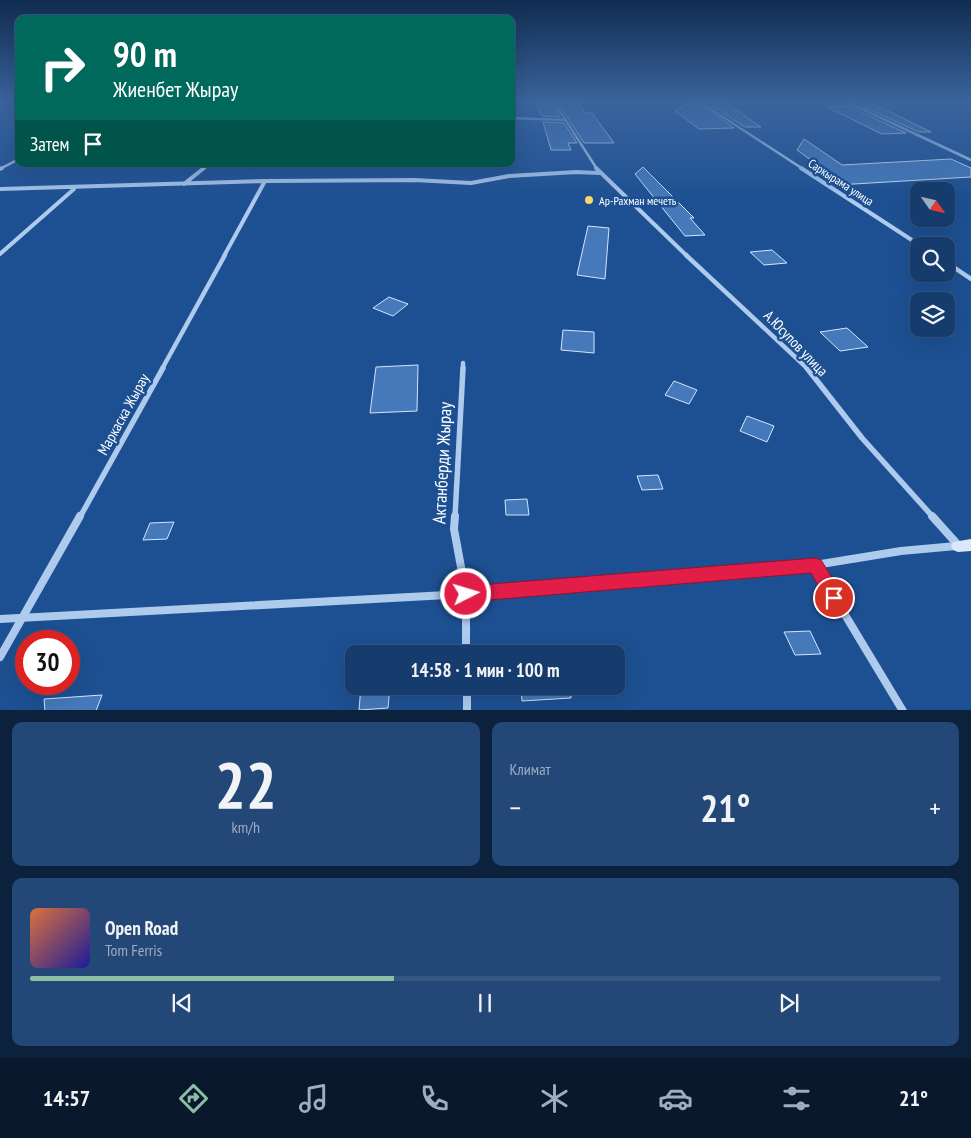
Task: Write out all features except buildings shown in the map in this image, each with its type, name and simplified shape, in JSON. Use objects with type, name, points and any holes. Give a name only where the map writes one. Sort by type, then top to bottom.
[{"type":"street","name":"А.Юсупов улица","points":[[575,135],[599,173],[809,370],[862,438],[965,546]]},
{"type":"street","name":"Саркырама улица","points":[[751,135],[910,239]]},
{"type":"street","points":[[918,135],[971,160]]},
{"type":"street","points":[[0,169],[15,161]]},
{"type":"street","points":[[184,184],[205,167]]},
{"type":"street","points":[[0,188],[415,180],[471,183],[509,176],[576,172],[599,173]]},
{"type":"street","name":"Маркаска Жырау","points":[[0,657],[119,448],[265,182]]},
{"type":"street","points":[[0,254],[75,188]]},
{"type":"street","points":[[955,268],[971,278]]},
{"type":"street","name":"Актанберди Жырау","points":[[463,363],[454,528],[466,594],[466,645]]},
{"type":"street","points":[[0,619],[466,594],[815,565],[925,548],[965,546]]},
{"type":"street","points":[[815,565],[903,710]]},
{"type":"street","points":[[467,695],[467,710]]},
{"type":"place","name":"Ар-Рахман мечеть","points":[[589,200]]},
{"type":"route","points":[[466,594],[815,565],[834,598]]}]
